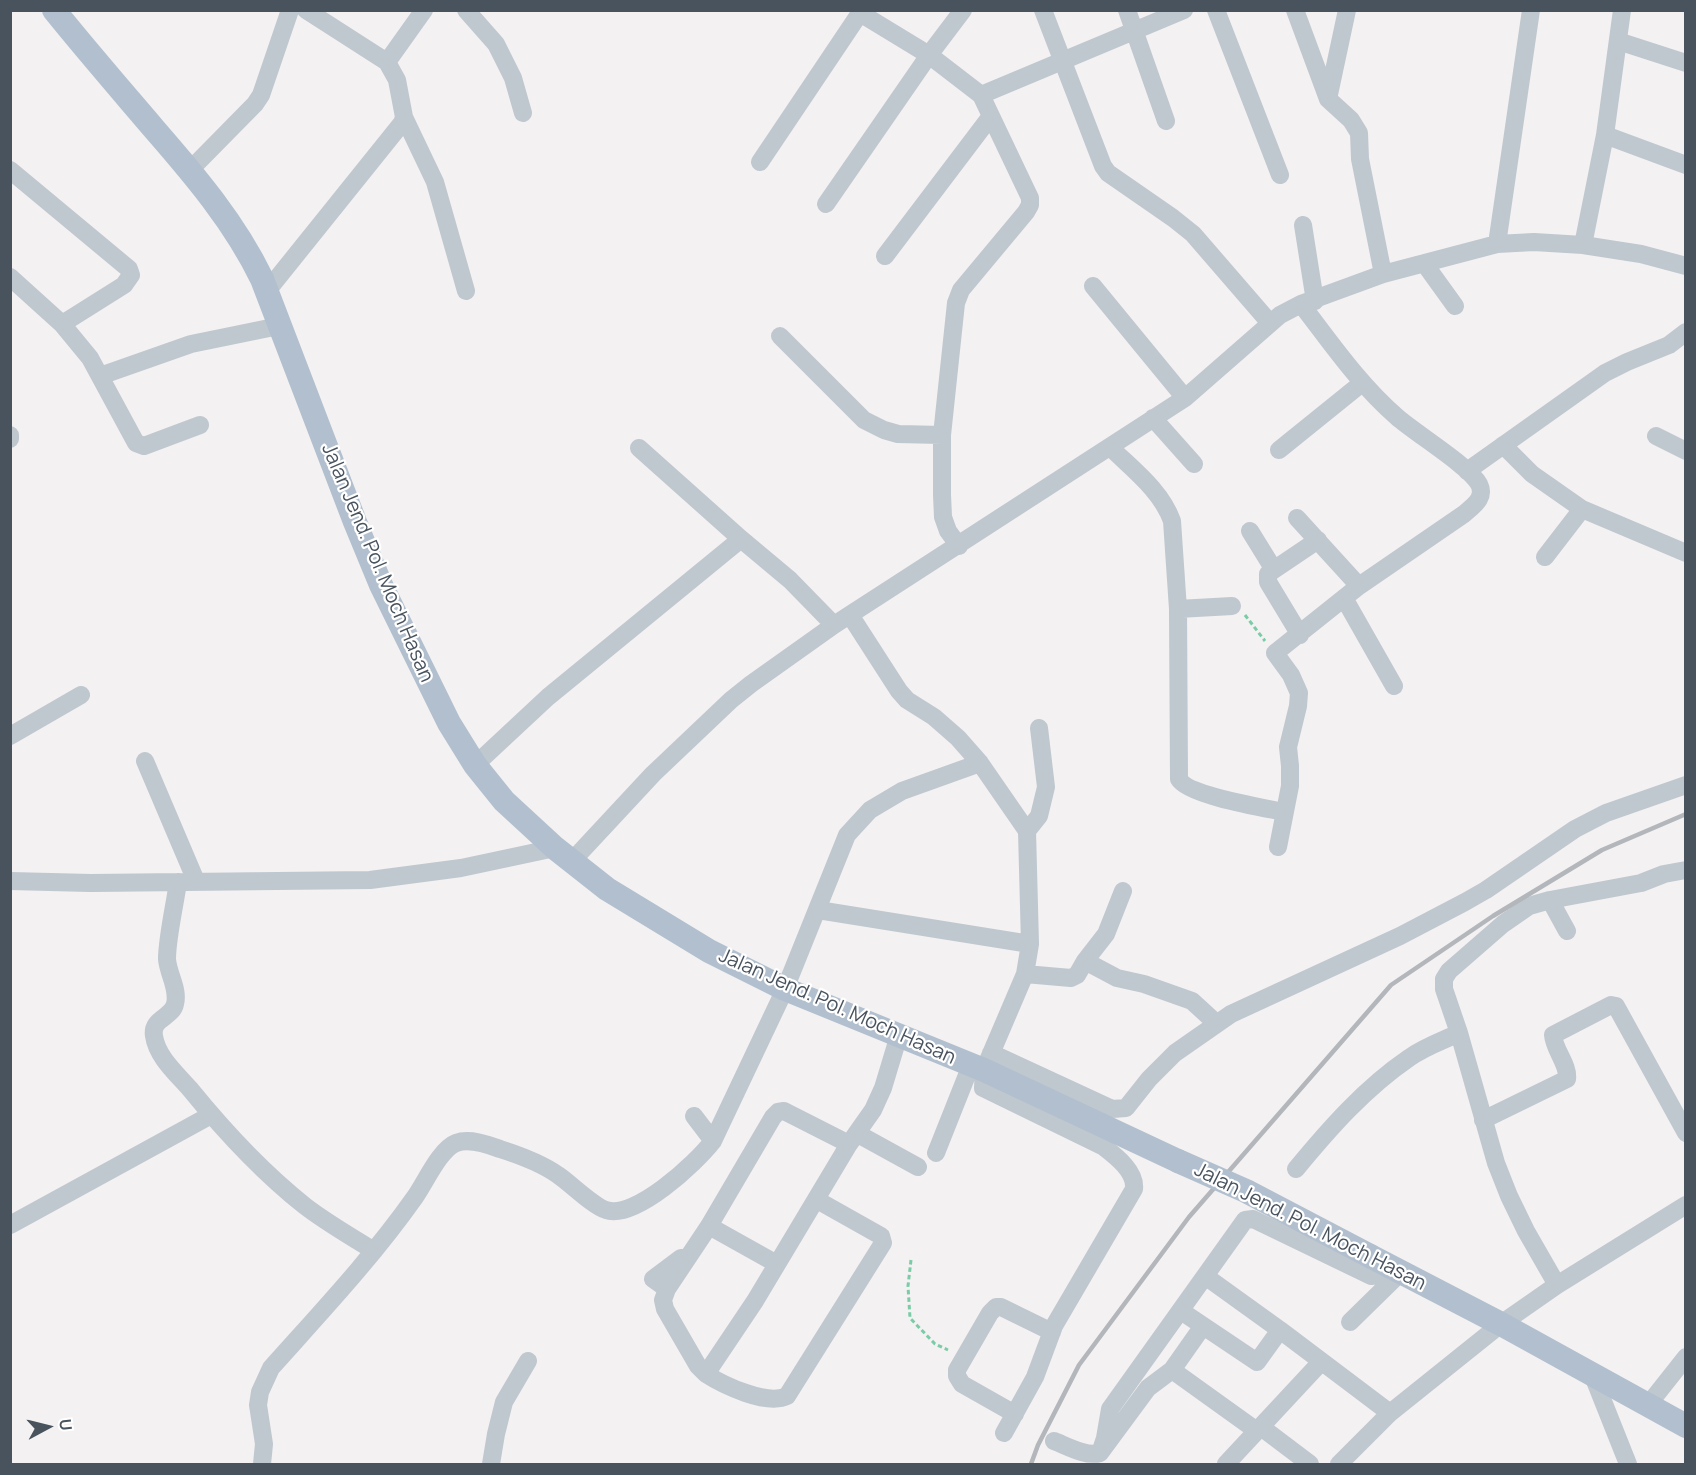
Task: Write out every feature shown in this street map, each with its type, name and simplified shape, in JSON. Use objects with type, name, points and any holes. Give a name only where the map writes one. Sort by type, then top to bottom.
[{"type":"main road","name":"Jalan Jend. Pol. Moch Hasan","points":[[54,10],[190,170],[234,228],[267,291],[381,585],[432,691],[475,765],[504,801],[564,854],[607,889],[709,951],[785,989],[899,1035],[982,1063],[1178,1161],[1246,1191],[1384,1267],[1501,1324],[1686,1426]]},
{"type":"street","points":[[190,170],[255,104],[261,95],[290,10]]},
{"type":"street","points":[[306,10],[387,62],[397,80],[404,117],[435,182],[466,291]]},
{"type":"street","points":[[387,62],[424,10]]},
{"type":"street","points":[[466,10],[496,44],[513,78],[523,113]]},
{"type":"street","points":[[826,204],[928,55],[963,10]]},
{"type":"street","points":[[1043,10],[1103,166],[1108,173],[1193,234],[1270,323]]},
{"type":"street","points":[[1127,10],[1166,121]]},
{"type":"street","points":[[981,95],[1184,10]]},
{"type":"street","points":[[1216,10],[1280,175]]},
{"type":"street","points":[[1295,10],[1328,99],[1351,120],[1359,133],[1360,159],[1383,274]]},
{"type":"street","points":[[1328,99],[1347,10]]},
{"type":"street","points":[[1497,244],[1532,10]]},
{"type":"street","points":[[1583,245],[1605,135],[1622,10]]},
{"type":"street","points":[[759,162],[861,12],[928,55],[981,95],[1029,195],[1030,205],[961,290],[959,296],[950,351],[942,435],[944,517],[948,531],[958,546]]},
{"type":"street","points":[[1618,41],[1686,63]]},
{"type":"street","points":[[885,256],[990,116]]},
{"type":"street","points":[[267,291],[402,123],[404,117]]},
{"type":"street","points":[[1605,135],[1686,165]]},
{"type":"street","points":[[10,170],[129,269],[131,275],[124,285],[62,324]]},
{"type":"street","points":[[1278,847],[1290,786],[1288,747],[1299,693],[1291,675],[1275,653],[1359,586],[1464,514],[1479,502],[1481,493],[1479,484],[1467,471],[1398,418],[1362,384],[1308,302],[1303,225]]},
{"type":"street","points":[[10,881],[91,883],[370,880],[564,854],[731,700],[834,625],[1185,398],[1280,315],[1383,274],[1497,244],[1534,242],[1583,245],[1641,254],[1686,266]]},
{"type":"street","points":[[1425,263],[1455,306]]},
{"type":"street","points":[[10,278],[62,324],[90,358],[134,441],[144,446],[200,425]]},
{"type":"street","points":[[1093,286],[1185,398]]},
{"type":"street","points":[[100,376],[199,342],[279,326]]},
{"type":"street","points":[[780,336],[864,420],[898,434],[942,435]]},
{"type":"street","points":[[1467,471],[1605,373],[1682,340]]},
{"type":"street","points":[[1279,450],[1362,384]]},
{"type":"street","points":[[1153,418],[1194,465]]},
{"type":"street","points":[[1656,436],[1686,451]]},
{"type":"street","points":[[1503,445],[1532,474],[1582,509],[1686,553]]},
{"type":"street","points":[[1110,447],[1161,498],[1172,521],[1178,609],[1179,779],[1181,784],[1225,799],[1284,812]]},
{"type":"street","points":[[639,448],[790,580],[834,625]]},
{"type":"street","points":[[1545,557],[1582,509]]},
{"type":"street","points":[[1297,518],[1359,586]]},
{"type":"street","points":[[1250,531],[1268,559],[1272,572]]},
{"type":"street","points":[[475,765],[548,697],[741,539]]},
{"type":"street","points":[[1300,635],[1268,582],[1268,574],[1317,540]]},
{"type":"street","points":[[1344,598],[1394,686]]},
{"type":"street","points":[[1178,609],[1232,606]]},
{"type":"street","points":[[850,615],[907,700],[934,717],[958,738],[980,764],[1027,831],[1029,944],[1025,974],[936,1153]]},
{"type":"street","points":[[10,736],[81,695]]},
{"type":"street","points":[[1027,831],[1039,816],[1046,787],[1039,728]]},
{"type":"street","points":[[145,761],[187,882],[167,957],[169,973],[175,990],[175,1004],[172,1010],[157,1022],[154,1037],[164,1058],[211,1115],[261,1168],[307,1207],[374,1251]]},
{"type":"street","points":[[262,1464],[264,1444],[258,1405],[264,1380],[374,1251],[416,1197],[445,1150],[456,1143],[475,1142],[519,1155],[555,1173],[604,1210],[614,1211],[633,1207],[674,1180],[713,1141],[785,989],[847,835],[870,810],[902,791],[980,764]]},
{"type":"street","points":[[982,1063],[1112,1109],[1126,1108],[1149,1079],[1175,1053],[1230,1014],[1400,936],[1466,902],[1575,829],[1606,813],[1686,785]]},
{"type":"street","points":[[1557,1285],[1509,1196],[1483,1120],[1459,1033],[1444,989],[1444,979],[1449,971],[1521,911],[1550,900],[1641,883],[1664,874],[1686,870]]},
{"type":"street","points":[[1025,974],[1071,978],[1077,975],[1106,934],[1123,891]]},
{"type":"street","points":[[1550,900],[1568,931]]},
{"type":"street","points":[[818,910],[1029,944]]},
{"type":"street","points":[[1085,961],[1117,978],[1144,984],[1192,1001],[1216,1023]]},
{"type":"street","points":[[1483,1120],[1567,1079],[1567,1073],[1553,1035],[1611,1005],[1616,1006],[1686,1133]]},
{"type":"street","points":[[1296,1169],[1335,1123],[1390,1072],[1424,1049],[1459,1033]]},
{"type":"street","points":[[706,1374],[873,1110],[883,1088],[899,1035]]},
{"type":"street","points":[[982,1063],[984,1090],[1104,1147],[1116,1156],[1134,1178],[1134,1189],[1052,1332],[1035,1377],[1004,1433]]},
{"type":"street","points":[[817,1200],[880,1236],[883,1243],[787,1396],[773,1398],[736,1391],[706,1374],[698,1366],[665,1309],[663,1300],[667,1289],[709,1226],[773,1117],[778,1112],[784,1111],[918,1167]]},
{"type":"street","points":[[10,1225],[211,1115]]},
{"type":"street","points":[[694,1116],[713,1141]]},
{"type":"street","points":[[1338,1464],[1390,1413],[1501,1324],[1557,1285],[1686,1205]]},
{"type":"street","points":[[1100,1453],[1110,1409],[1245,1220],[1253,1219],[1371,1276],[1384,1267]]},
{"type":"street","points":[[709,1226],[777,1264]]},
{"type":"street","points":[[1350,1322],[1384,1267]]},
{"type":"street","points":[[1205,1276],[1390,1413]]},
{"type":"street","points":[[1015,1414],[962,1384],[957,1376],[957,1370],[990,1313],[996,1307],[1001,1307],[1052,1332]]},
{"type":"street","points":[[1180,1311],[1203,1326],[1253,1368],[1280,1330]]},
{"type":"street","points":[[1054,1441],[1084,1452],[1100,1453],[1148,1388],[1172,1370],[1203,1326]]},
{"type":"street","points":[[1648,1406],[1686,1357]]},
{"type":"street","points":[[491,1464],[504,1402],[528,1361]]},
{"type":"street","points":[[1226,1464],[1321,1362]]},
{"type":"street","points":[[1172,1370],[1310,1464]]},
{"type":"street","points":[[1593,1376],[1628,1464]]},
{"type":"path","points":[[1232,606],[1241,610],[1275,653]]},
{"type":"path","points":[[911,1260],[908,1286],[910,1318],[935,1344],[964,1358]]},
{"type":"railway","points":[[1031,1464],[1038,1445],[1079,1365],[1189,1217],[1391,985],[1493,916],[1602,850],[1686,814]]}]
